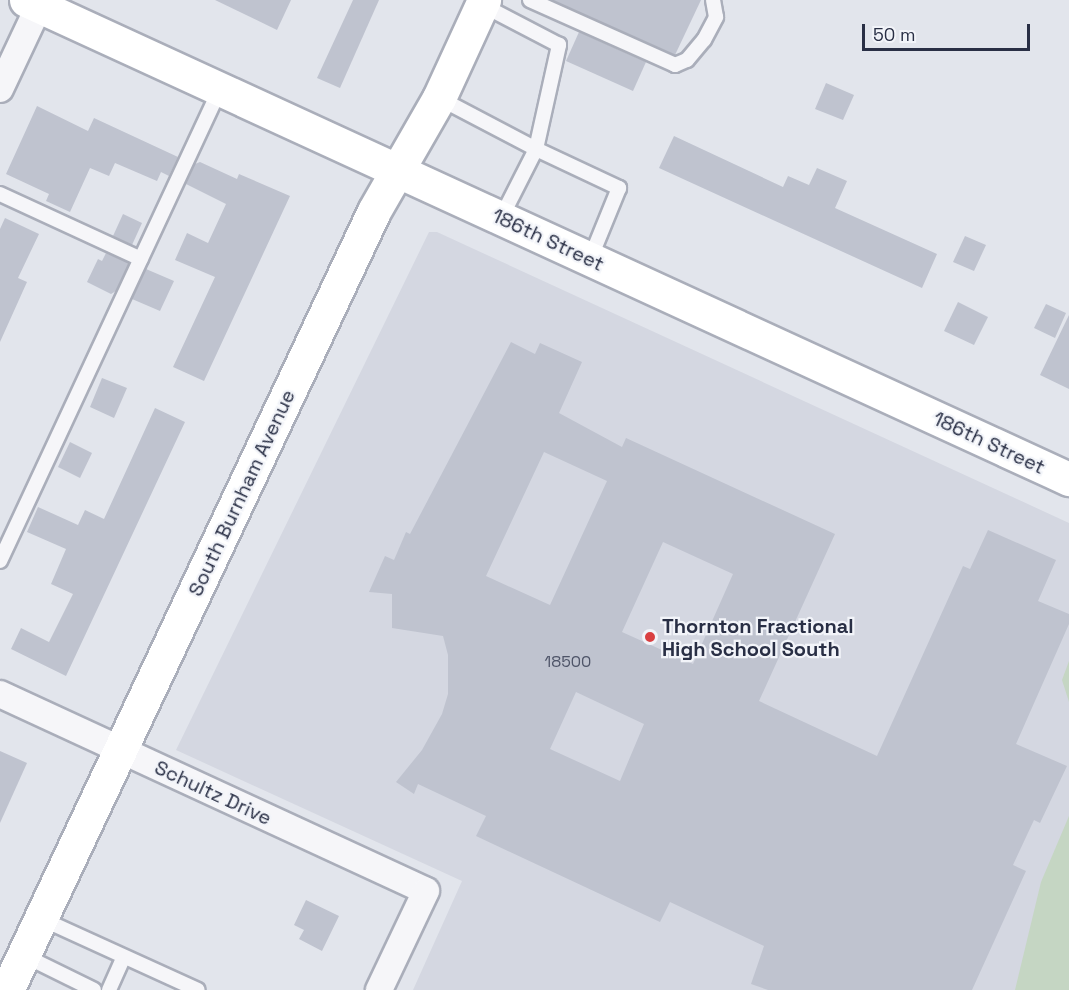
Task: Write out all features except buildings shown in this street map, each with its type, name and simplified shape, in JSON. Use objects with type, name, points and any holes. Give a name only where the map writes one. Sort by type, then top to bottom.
[{"type":"street","points":[[0,89],[33,3]]},
{"type":"street","name":"186th Street","points":[[33,3],[1069,480]]},
{"type":"street","name":"South Burnham Avenue","points":[[6,990],[122,750],[374,211],[439,98],[483,3]]},
{"type":"street","name":"Schultz Drive","points":[[0,694],[426,891],[380,990]]},
{"type":"lane","points":[[530,0],[675,65],[687,60],[704,40],[716,17],[713,0]]},
{"type":"lane","points":[[483,3],[559,45],[536,149],[501,218]]},
{"type":"lane","points":[[0,561],[220,89]]},
{"type":"lane","points":[[439,98],[536,149],[619,188],[590,259]]},
{"type":"lane","points":[[0,194],[141,259]]},
{"type":"lane","points":[[42,918],[198,990]]},
{"type":"lane","points":[[23,956],[94,990]]},
{"type":"lane","points":[[109,990],[124,957]]},
{"type":"shaded area","name":"Thornton Fractional High School South","points":[[429,232],[437,232],[1069,523],[1069,990],[413,990],[462,881],[176,750]]},
{"type":"green space","points":[[1069,661],[1069,702],[1062,680]]},
{"type":"green space","points":[[1069,816],[1069,990],[1015,990],[1041,882]]},
{"type":"place","name":"Thornton Fractional High School South","points":[[650,637]]}]
